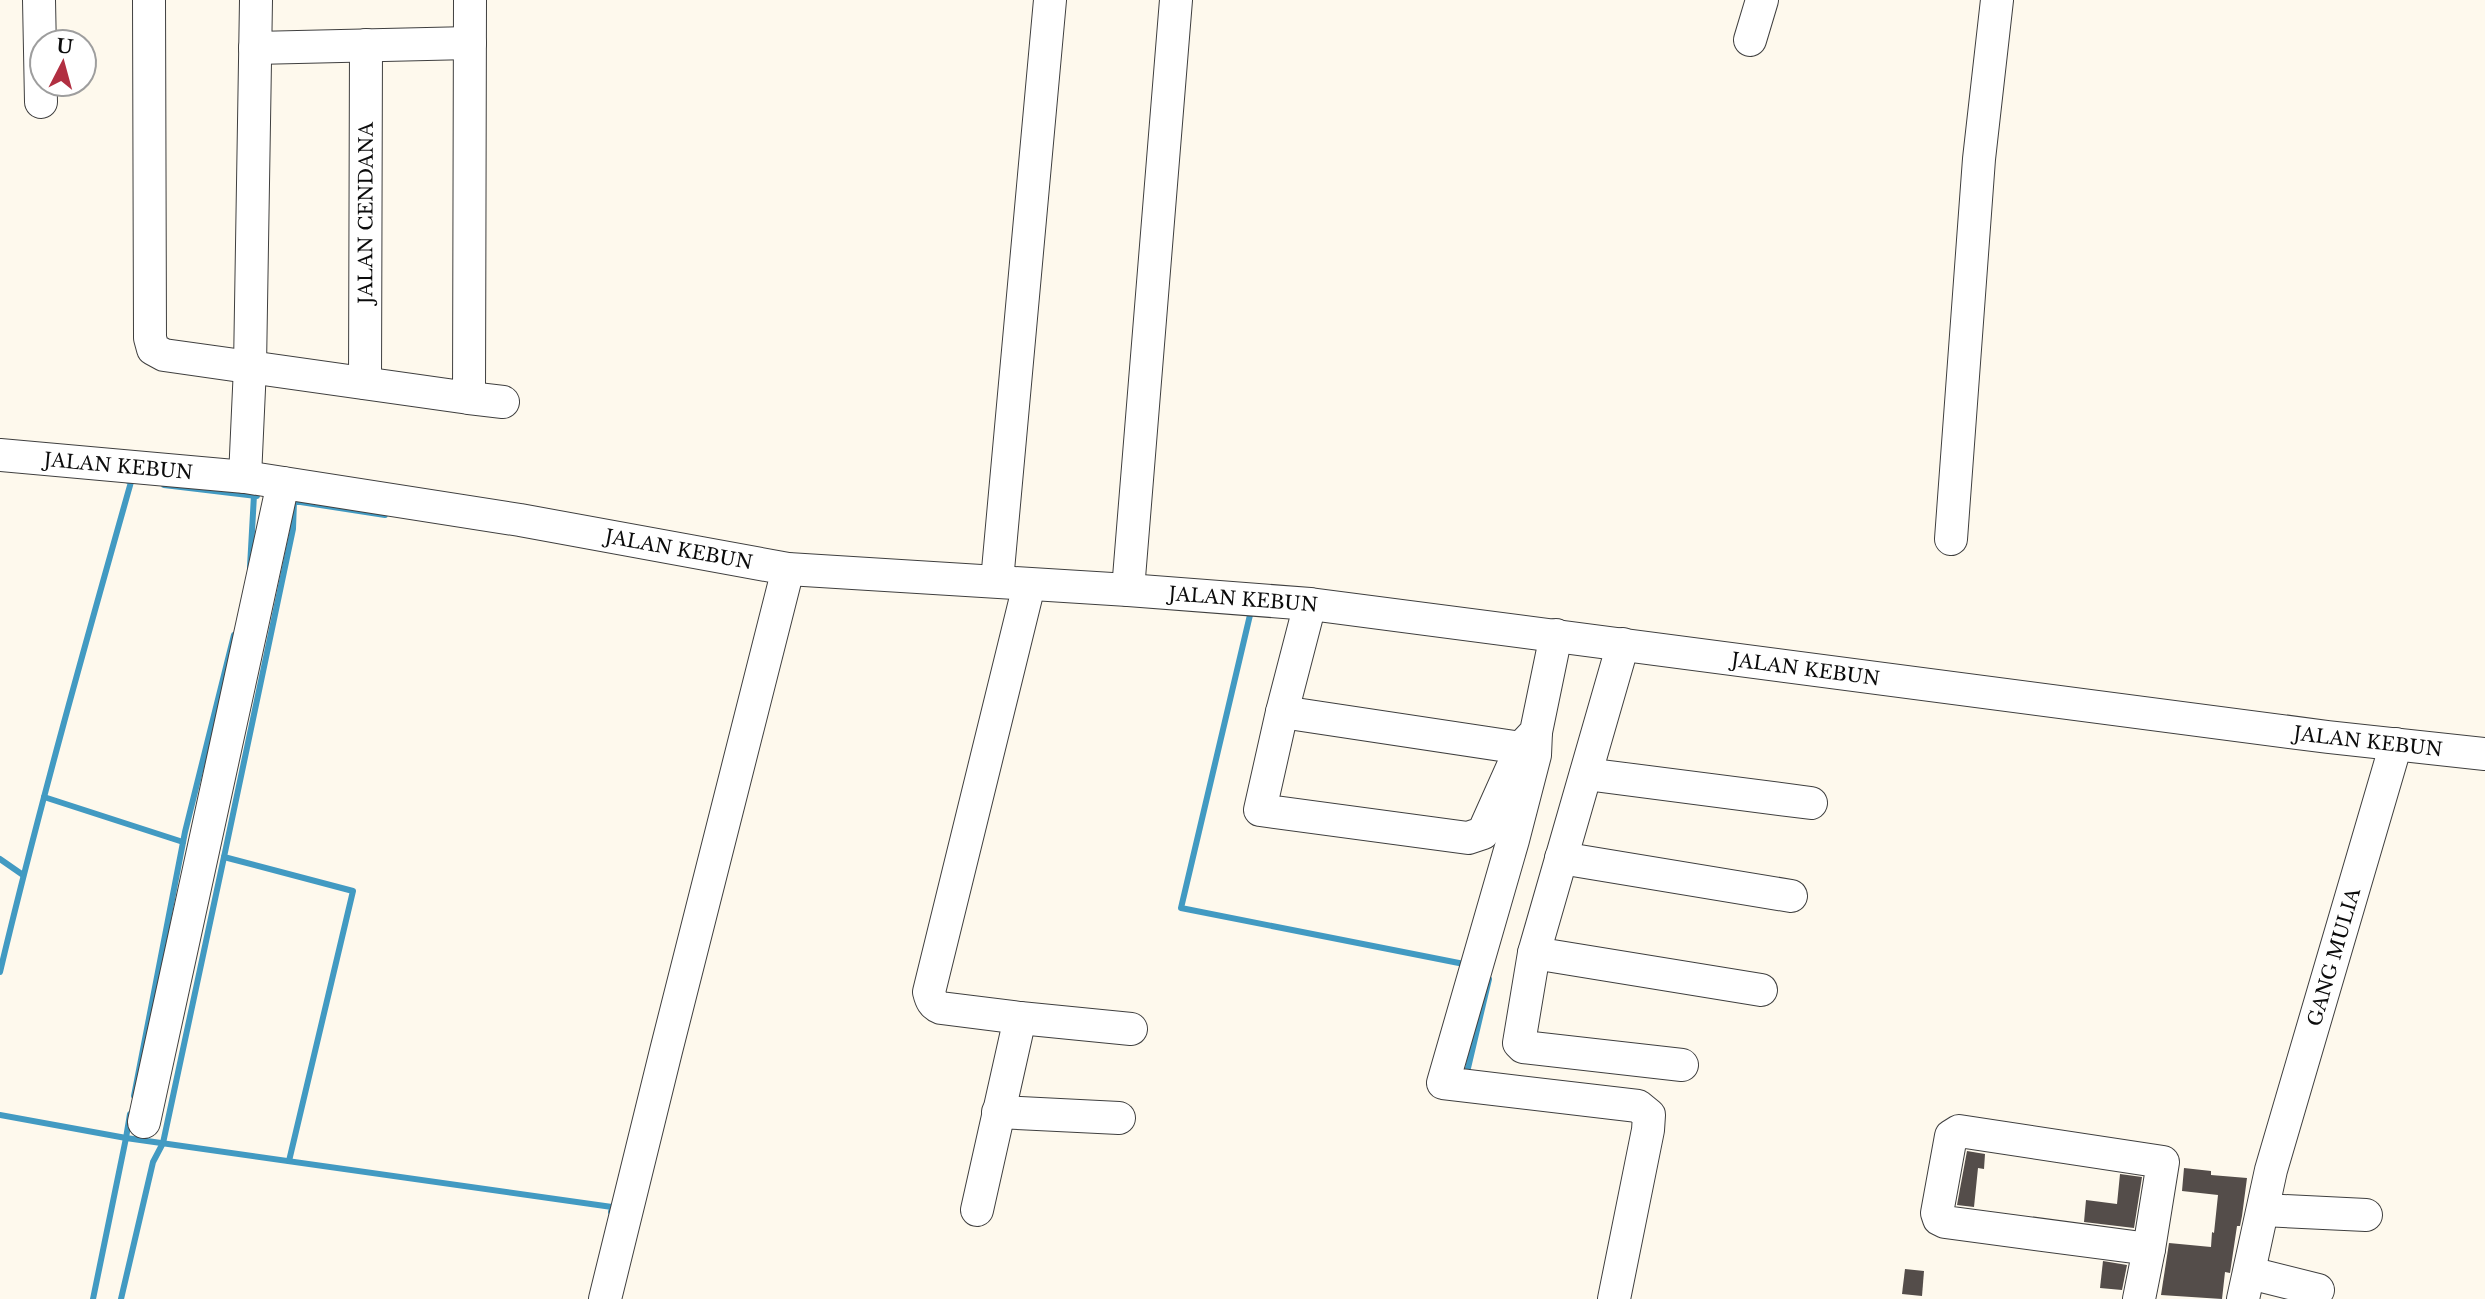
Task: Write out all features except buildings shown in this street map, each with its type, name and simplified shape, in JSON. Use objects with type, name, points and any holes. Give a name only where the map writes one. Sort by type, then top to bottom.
[{"type":"street","points":[[39,0],[41,102]]},
{"type":"street","points":[[149,0],[150,324],[153,349],[164,355],[503,402]]},
{"type":"street","points":[[245,477],[250,368],[256,0]]},
{"type":"street","points":[[469,398],[470,0]]},
{"type":"street","points":[[998,582],[1050,0]]},
{"type":"street","points":[[1128,590],[1176,0]]},
{"type":"street","points":[[1750,40],[1762,0]]},
{"type":"street","points":[[1951,539],[1979,159],[1997,0]]},
{"type":"street","points":[[256,48],[470,43]]},
{"type":"street","name":"JALAN CENDANA","points":[[365,383],[366,45]]},
{"type":"street","name":"JALAN KEBUN","points":[[0,455],[245,477],[520,520],[788,569],[1310,604],[2485,754]]},
{"type":"street","points":[[144,1122],[283,483]]},
{"type":"street","points":[[605,1299],[788,569]]},
{"type":"street","points":[[1029,585],[929,992],[935,1005],[941,1007],[1132,1029]]},
{"type":"street","points":[[1310,604],[1260,810],[1468,838],[1483,833],[1528,740],[1556,635]]},
{"type":"street","points":[[1623,644],[1534,953],[1519,1043],[1523,1047],[1682,1065]]},
{"type":"street","points":[[1282,712],[1528,740]]},
{"type":"street","points":[[1528,740],[1535,755],[1443,1083],[1638,1106],[1648,1115],[1648,1129],[1614,1299]]},
{"type":"street","name":"GANG MULIA","points":[[2246,1286],[2271,1170],[2396,744]]},
{"type":"street","points":[[1586,774],[1811,803]]},
{"type":"street","points":[[1561,858],[1791,896]]},
{"type":"street","points":[[1534,953],[1761,990]]},
{"type":"street","points":[[977,1210],[1020,1018]]},
{"type":"street","points":[[998,1112],[1119,1118]]},
{"type":"street","points":[[2138,1299],[2148,1249],[2163,1162],[1959,1131],[1951,1136],[1937,1213],[1939,1219],[1945,1222],[2148,1249]]},
{"type":"street","points":[[2263,1210],[2365,1215]]},
{"type":"street","points":[[2246,1286],[2318,1290]]},
{"type":"waterway","points":[[0,972],[46,788],[131,482],[123,479]]},
{"type":"waterway","points":[[164,485],[257,496]]},
{"type":"waterway","points":[[250,567],[254,495]]},
{"type":"waterway","points":[[289,1161],[353,891],[224,857],[293,529],[294,501],[385,515]]},
{"type":"waterway","points":[[1250,615],[1181,908],[1464,964]]},
{"type":"waterway","points":[[134,1096],[185,832],[234,635]]},
{"type":"waterway","points":[[44,797],[183,842]]},
{"type":"waterway","points":[[121,1299],[153,1162],[163,1143],[224,857]]},
{"type":"waterway","points":[[0,859],[23,875]]},
{"type":"waterway","points":[[1468,1068],[1489,979]]},
{"type":"waterway","points":[[130,1114],[126,1138],[612,1207],[611,1212]]},
{"type":"waterway","points":[[0,1115],[126,1138],[93,1299]]}]
